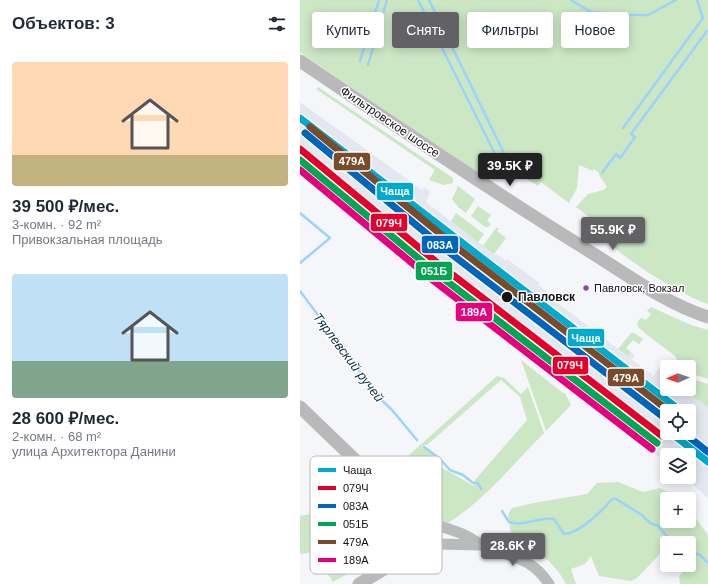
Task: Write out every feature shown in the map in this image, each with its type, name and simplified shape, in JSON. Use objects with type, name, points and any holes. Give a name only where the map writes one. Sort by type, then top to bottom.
[{"type":"main road","name":"Фильтровское шоссе","points":[[300,61],[480,183],[653,291],[678,305],[708,317]]},
{"type":"main road","points":[[300,407],[351,456]]},
{"type":"main road","points":[[359,584],[376,574]]},
{"type":"street","points":[[442,527],[461,533],[482,545],[509,553],[528,562],[540,571],[549,584]]},
{"type":"street","points":[[442,543],[482,545]]},
{"type":"shaded area","points":[[300,102],[422,190],[424,187],[430,192],[426,202],[495,255],[497,254],[506,261],[507,259],[540,283],[538,285],[556,299],[554,302],[559,304],[627,356],[631,352],[635,355],[632,360],[654,376],[659,368],[660,369],[660,396],[696,396],[696,395],[708,403],[708,498],[692,484],[696,484],[696,448],[660,448],[660,458],[569,388],[567,384],[426,271],[377,225],[300,161]]},
{"type":"green space","points":[[300,0],[708,0],[708,304],[697,300],[667,284],[620,252],[603,234],[604,228],[576,207],[588,194],[603,190],[607,187],[599,175],[600,174],[594,169],[593,171],[579,165],[577,188],[569,203],[541,182],[538,186],[504,165],[502,165],[494,175],[487,175],[484,179],[300,52]]},
{"type":"green space","points":[[318,87],[453,178],[453,183],[444,185],[429,180],[435,170],[316,89]]},
{"type":"green space","points":[[458,186],[475,199],[466,213],[458,207],[452,199]]},
{"type":"green space","points":[[478,206],[491,215],[487,221],[491,224],[488,227],[485,227],[471,216]]},
{"type":"green space","points":[[456,213],[484,234],[478,242],[451,221]]},
{"type":"green space","points":[[496,228],[499,228],[497,231],[506,238],[494,254],[483,246]]},
{"type":"green space","points":[[651,307],[691,325],[708,330],[708,379],[696,375],[696,360],[677,360],[675,356],[637,326],[638,321],[641,318],[646,320],[651,314],[647,311]]},
{"type":"green space","points":[[631,333],[634,333],[643,339],[639,344],[633,340],[626,348],[631,352],[628,356],[618,349]]},
{"type":"green space","points":[[521,360],[563,393],[565,393],[571,405],[546,431]]},
{"type":"green space","points":[[497,376],[504,378],[521,394],[528,387],[544,433],[486,493],[448,523],[442,521],[442,468],[473,486],[475,480],[527,420],[520,397],[501,380],[427,445],[421,446],[436,456],[408,456]]},
{"type":"green space","points":[[696,380],[708,384],[708,407],[693,396],[696,396]]},
{"type":"green space","points":[[618,482],[643,492],[660,488],[667,492],[660,492],[660,528],[696,528],[696,519],[708,535],[708,584],[680,584],[679,576],[683,572],[696,572],[696,536],[660,536],[660,554],[637,578],[631,581],[599,576],[591,556],[585,564],[571,569],[576,584],[566,584],[556,569],[543,556],[536,551],[512,540],[508,515],[512,508],[587,494],[597,483]]},
{"type":"green space","points":[[310,514],[310,552],[300,554],[300,516]]},
{"type":"green space","points":[[328,574],[347,574],[333,582]]},
{"type":"waterway","points":[[360,61],[379,0]]},
{"type":"waterway","points":[[368,65],[387,0]]},
{"type":"waterway","points":[[418,0],[496,156]]},
{"type":"waterway","points":[[429,0],[504,153]]},
{"type":"waterway","points":[[571,0],[591,12],[625,15],[648,15],[676,0]]},
{"type":"waterway","points":[[623,128],[703,18],[697,0]]},
{"type":"waterway","points":[[602,173],[616,154],[620,158],[635,137],[631,134],[707,31]]},
{"type":"waterway","name":"Тярлевский ручей","points":[[300,213],[330,238],[300,263]]},
{"type":"waterway","name":"Тярлевский ручей","points":[[300,291],[361,373],[368,387],[392,410],[417,440]]},
{"type":"waterway","name":"Тярлевский ручей","points":[[424,447],[436,456]]},
{"type":"waterway","name":"Тярлевский ручей","points":[[442,461],[450,470],[463,475],[473,483],[478,483],[481,489]]},
{"type":"waterway","name":"Тярлевский ручей","points":[[502,511],[509,522],[514,523],[554,519],[564,534],[570,533],[583,526],[596,516],[612,499],[616,499],[642,515],[650,523],[658,526],[667,536]]},
{"type":"waterway","name":"Тярлевский ручей","points":[[696,554],[700,555],[708,563]]},
{"type":"transit line","name":"Чаща","points":[[300,118],[672,404]]},
{"type":"transit line","name":"479А","points":[[310,127],[455,246],[660,404]]},
{"type":"transit line","name":"083А","points":[[305,133],[450,253],[660,415]]},
{"type":"transit line","name":"079Ч","points":[[300,149],[440,265],[660,434]]},
{"type":"transit line","name":"051Б","points":[[300,160],[435,272],[657,443]]},
{"type":"transit line","name":"189А","points":[[300,170],[430,278],[652,449]]},
{"type":"transit line","name":"Чаща","points":[[680,440],[708,462]]},
{"type":"transit line","name":"083А","points":[[693,440],[708,452]]},
{"type":"place","name":"Павловск, Вокзал","points":[[586,288]]},
{"type":"place","name":"Павловск","points":[[507,297]]}]
